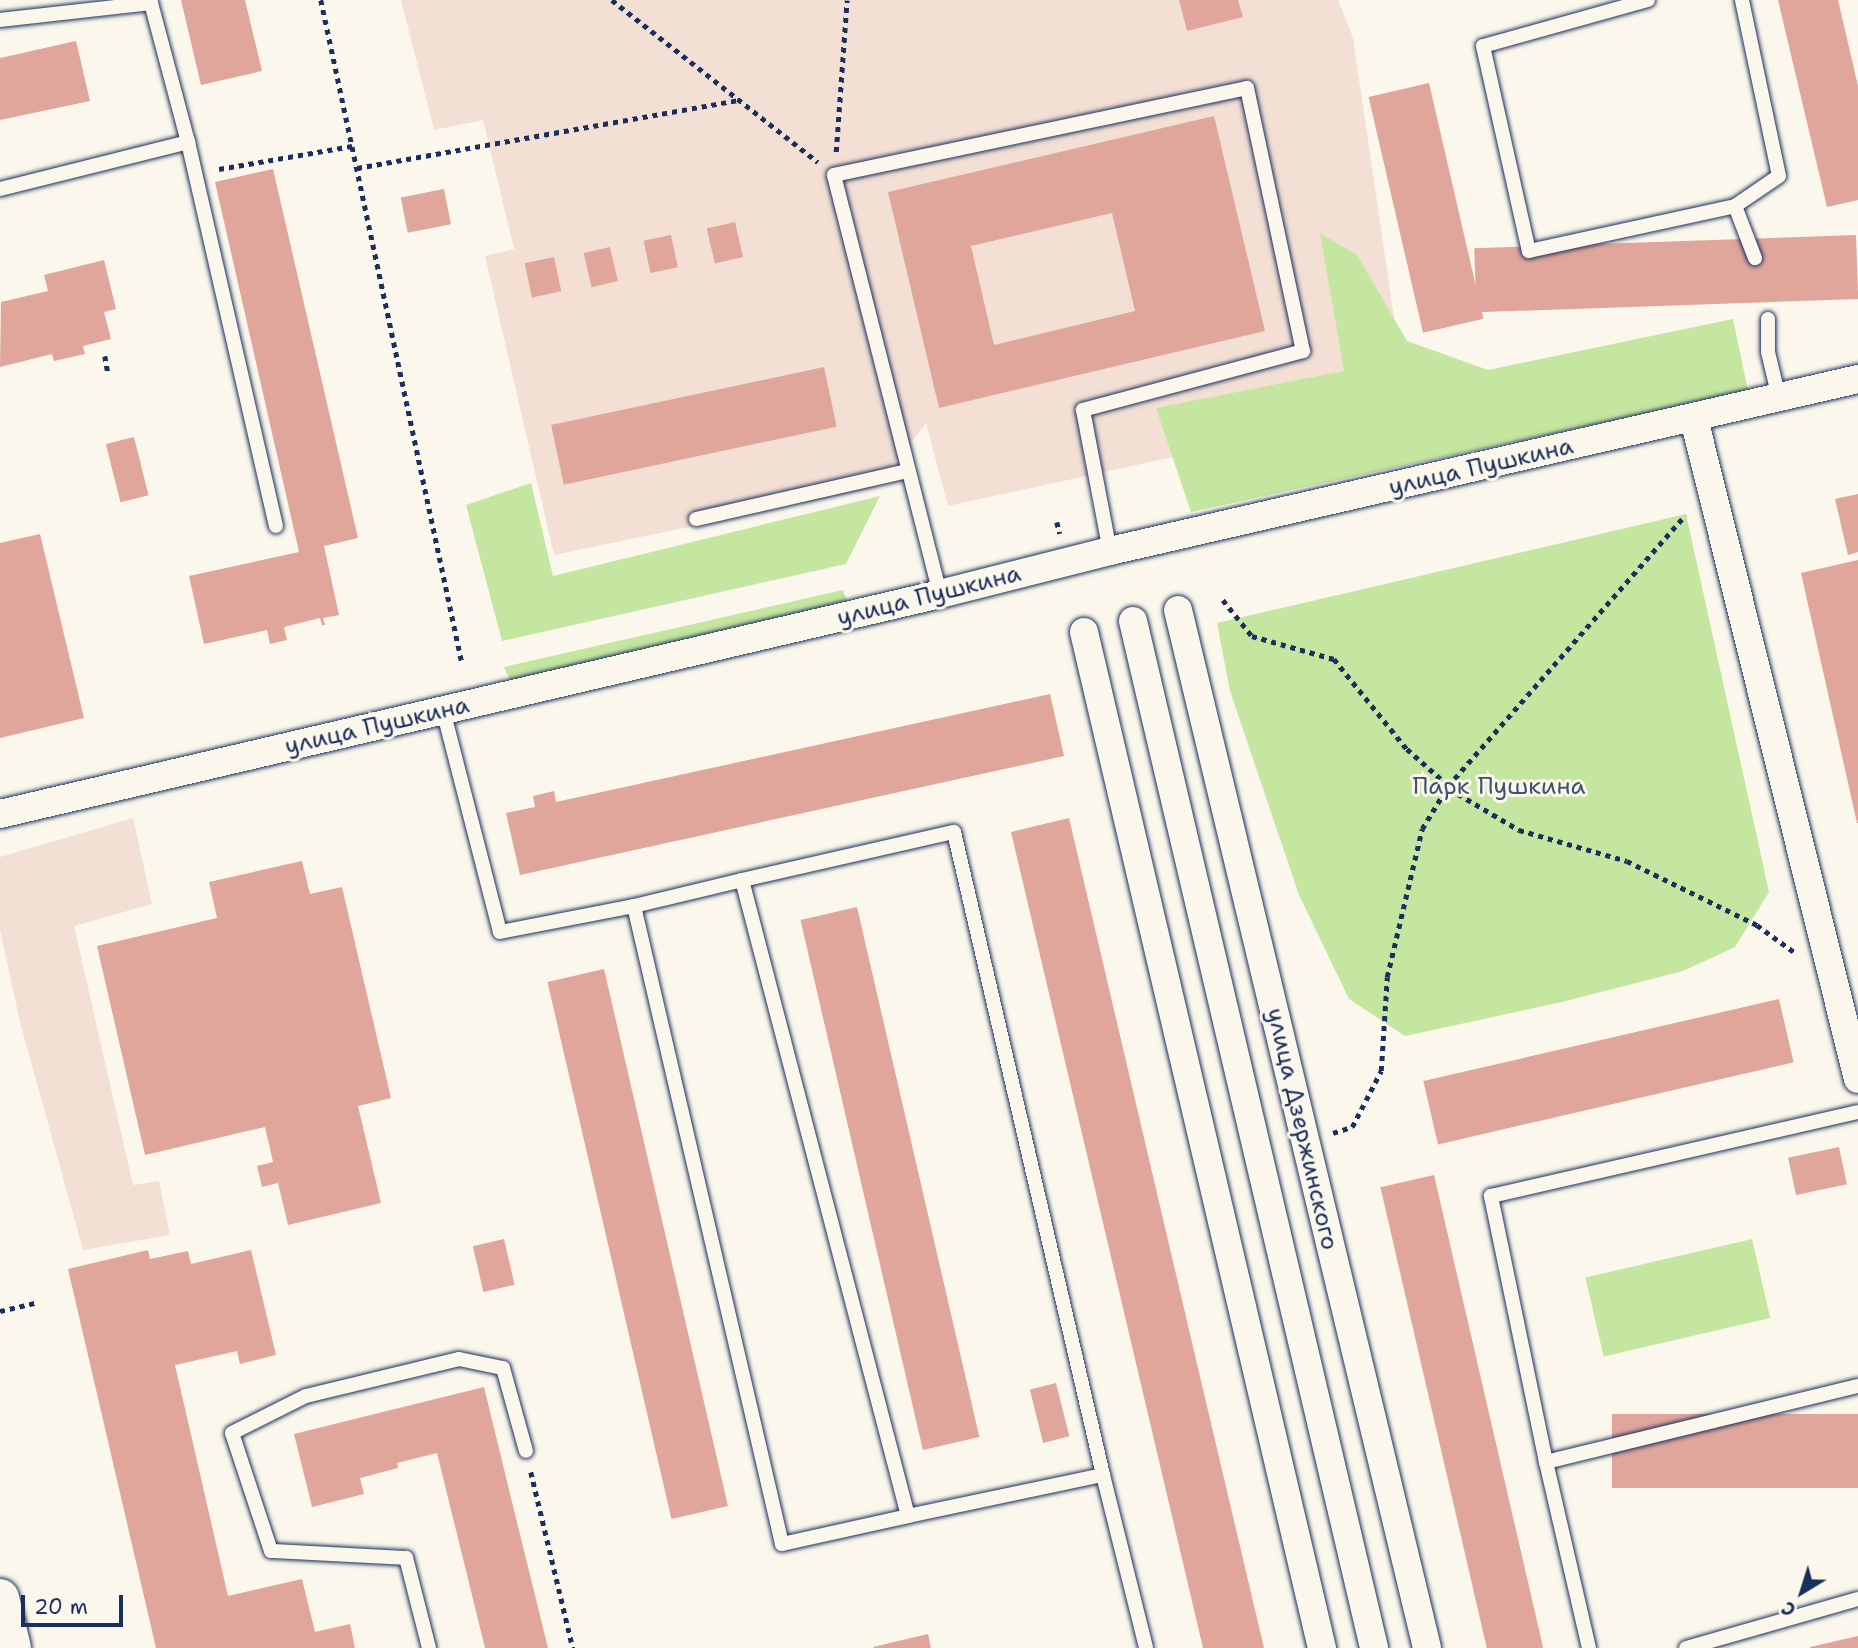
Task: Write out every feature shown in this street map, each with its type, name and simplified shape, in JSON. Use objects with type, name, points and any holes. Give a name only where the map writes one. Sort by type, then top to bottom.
[{"type":"street","name":"улица Пушкина","points":[[0,814],[940,594],[1110,551],[1694,419],[1858,379]]},
{"type":"street","points":[[1694,419],[1858,1079]]},
{"type":"street","name":"улица Дзержинского","points":[[1178,610],[1427,1648]]},
{"type":"street","name":"улица Дзержинского","points":[[1133,621],[1374,1648]]},
{"type":"street","points":[[1084,632],[1322,1648]]},
{"type":"street","points":[[0,1598],[12,1648]]},
{"type":"lane","points":[[1648,0],[1483,47],[1529,251],[1735,206],[1779,176],[1742,0]]},
{"type":"lane","points":[[0,20],[151,1],[188,142],[276,526]]},
{"type":"lane","points":[[940,594],[834,175],[1247,88],[1303,351],[1083,410],[1110,551]]},
{"type":"lane","points":[[0,189],[188,142]]},
{"type":"lane","points":[[1735,206],[1755,258]]},
{"type":"lane","points":[[1769,319],[1768,352],[1779,398]]},
{"type":"lane","points":[[696,519],[907,471]]},
{"type":"lane","points":[[443,710],[500,932],[634,906],[954,832],[1103,1475],[1146,1648]]},
{"type":"lane","points":[[743,880],[908,1516]]},
{"type":"lane","points":[[634,906],[782,1544],[1103,1475]]},
{"type":"lane","points":[[1589,1648],[1546,1462],[1491,1196],[1858,1112]]},
{"type":"lane","points":[[429,1648],[406,1558],[271,1551],[232,1433],[306,1396],[459,1359],[503,1368],[526,1451]]},
{"type":"lane","points":[[1546,1462],[1858,1386]]},
{"type":"lane","points":[[1686,1648],[1858,1600]]},
{"type":"path","points":[[321,0],[462,663]]},
{"type":"path","points":[[612,0],[834,175]]},
{"type":"path","points":[[834,175],[847,0]]},
{"type":"path","points":[[356,167],[739,100]]},
{"type":"path","points":[[195,173],[352,146]]},
{"type":"path","points":[[105,356],[108,373]]},
{"type":"path","points":[[1306,1143],[1352,1127],[1381,1071],[1387,977],[1422,830],[1448,786],[1691,505]]},
{"type":"path","points":[[1223,600],[1252,636],[1334,659],[1407,749],[1448,786],[1520,830],[1628,860],[1757,925],[1834,982]]},
{"type":"path","points":[[0,1311],[35,1303]]},
{"type":"path","points":[[526,1451],[573,1648]]},
{"type":"shaded area","points":[[401,0],[1338,0],[1353,38],[1407,406],[948,506],[926,423],[875,488],[554,555],[485,256],[514,249],[483,120],[434,130]]},
{"type":"shaded area","points":[[133,818],[152,904],[74,926],[133,1185],[159,1181],[170,1235],[83,1250],[20,1022],[0,930],[0,857]]},
{"type":"green space","points":[[1320,233],[1357,255],[1407,341],[1488,370],[1733,319],[1748,391],[1191,512],[1156,408],[1344,371]]},
{"type":"green space","points":[[531,483],[553,576],[880,496],[846,564],[502,641],[466,505]]},
{"type":"green space","name":"Парк Пушкина","points":[[1686,514],[1769,892],[1735,947],[1683,971],[1562,1002],[1405,1036],[1349,999],[1299,895],[1230,691],[1217,623]]},
{"type":"green space","points":[[843,590],[852,615],[513,686],[504,667]]},
{"type":"green space","points":[[1752,1239],[1770,1318],[1604,1356],[1585,1277]]},
{"type":"building","points":[[181,0],[245,0],[262,71],[201,85]]},
{"type":"building","points":[[1179,0],[1238,0],[1243,17],[1187,31]]},
{"type":"building","points":[[1778,0],[1838,0],[1858,86],[1858,200],[1827,207]]},
{"type":"building","points":[[76,41],[90,101],[0,120],[0,58]]},
{"type":"building","points":[[1429,83],[1483,319],[1423,333],[1369,97]]},
{"type":"building","points":[[1214,116],[1265,331],[939,408],[888,192]],"holes":[[[1112,213],[1135,311],[994,345],[971,246]]]},
{"type":"building","points":[[273,169],[358,538],[324,546],[339,615],[323,618],[325,625],[322,625],[320,618],[284,627],[287,640],[270,644],[267,630],[204,644],[189,576],[299,552],[215,182]]},
{"type":"building","points":[[444,189],[451,224],[408,233],[401,197]]},
{"type":"building","points":[[735,222],[743,257],[715,264],[707,229]]},
{"type":"building","points":[[671,235],[678,267],[650,273],[644,241]]},
{"type":"building","points":[[1856,235],[1858,299],[1476,312],[1474,248]]},
{"type":"building","points":[[610,247],[618,281],[592,287],[584,253]]},
{"type":"building","points":[[554,257],[561,291],[532,297],[525,263]]},
{"type":"building","points":[[104,260],[116,309],[104,312],[111,339],[83,346],[85,354],[54,361],[52,354],[0,367],[1,302],[48,291],[44,275]]},
{"type":"building","points":[[824,367],[837,427],[564,485],[551,425]]},
{"type":"building","points":[[134,437],[149,495],[120,502],[106,444]]},
{"type":"building","points":[[1858,494],[1858,552],[1848,555],[1835,499]]},
{"type":"building","points":[[40,534],[84,718],[0,738],[0,543]]},
{"type":"building","points":[[1858,560],[1858,823],[1857,823],[1801,573]]},
{"type":"building","points":[[1050,694],[1064,756],[520,875],[506,813],[535,807],[533,796],[554,791],[556,802]]},
{"type":"building","points":[[1069,818],[1264,1648],[1203,1648],[1011,832]]},
{"type":"building","points":[[302,861],[310,894],[342,887],[391,1098],[358,1106],[381,1203],[288,1225],[278,1183],[262,1187],[257,1166],[273,1162],[265,1127],[145,1155],[97,946],[217,918],[209,882]]},
{"type":"building","points":[[857,907],[979,1437],[923,1450],[800,920]]},
{"type":"building","points":[[604,969],[728,1506],[671,1519],[547,982]]},
{"type":"building","points":[[1779,999],[1794,1062],[1438,1144],[1423,1081]]},
{"type":"building","points":[[1839,1147],[1847,1184],[1796,1195],[1788,1158]]},
{"type":"building","points":[[1434,1175],[1543,1648],[1487,1648],[1380,1187]]},
{"type":"building","points":[[504,1239],[515,1285],[483,1292],[473,1246]]},
{"type":"building","points":[[148,1250],[150,1259],[188,1251],[191,1264],[251,1250],[276,1355],[240,1364],[237,1351],[175,1365],[228,1596],[302,1579],[315,1632],[350,1624],[355,1648],[156,1648],[68,1269]]},
{"type":"building","points":[[1056,1383],[1069,1436],[1043,1443],[1030,1390]]},
{"type":"building","points":[[484,1387],[548,1648],[485,1648],[437,1453],[397,1463],[398,1468],[360,1478],[364,1494],[312,1507],[294,1434]]},
{"type":"building","points":[[1612,1414],[1858,1414],[1858,1488],[1612,1488]]},
{"type":"building","points":[[928,1634],[931,1648],[873,1647]]},
{"type":"building","points":[[1858,1636],[1858,1648],[1810,1648],[1810,1647]]}]
